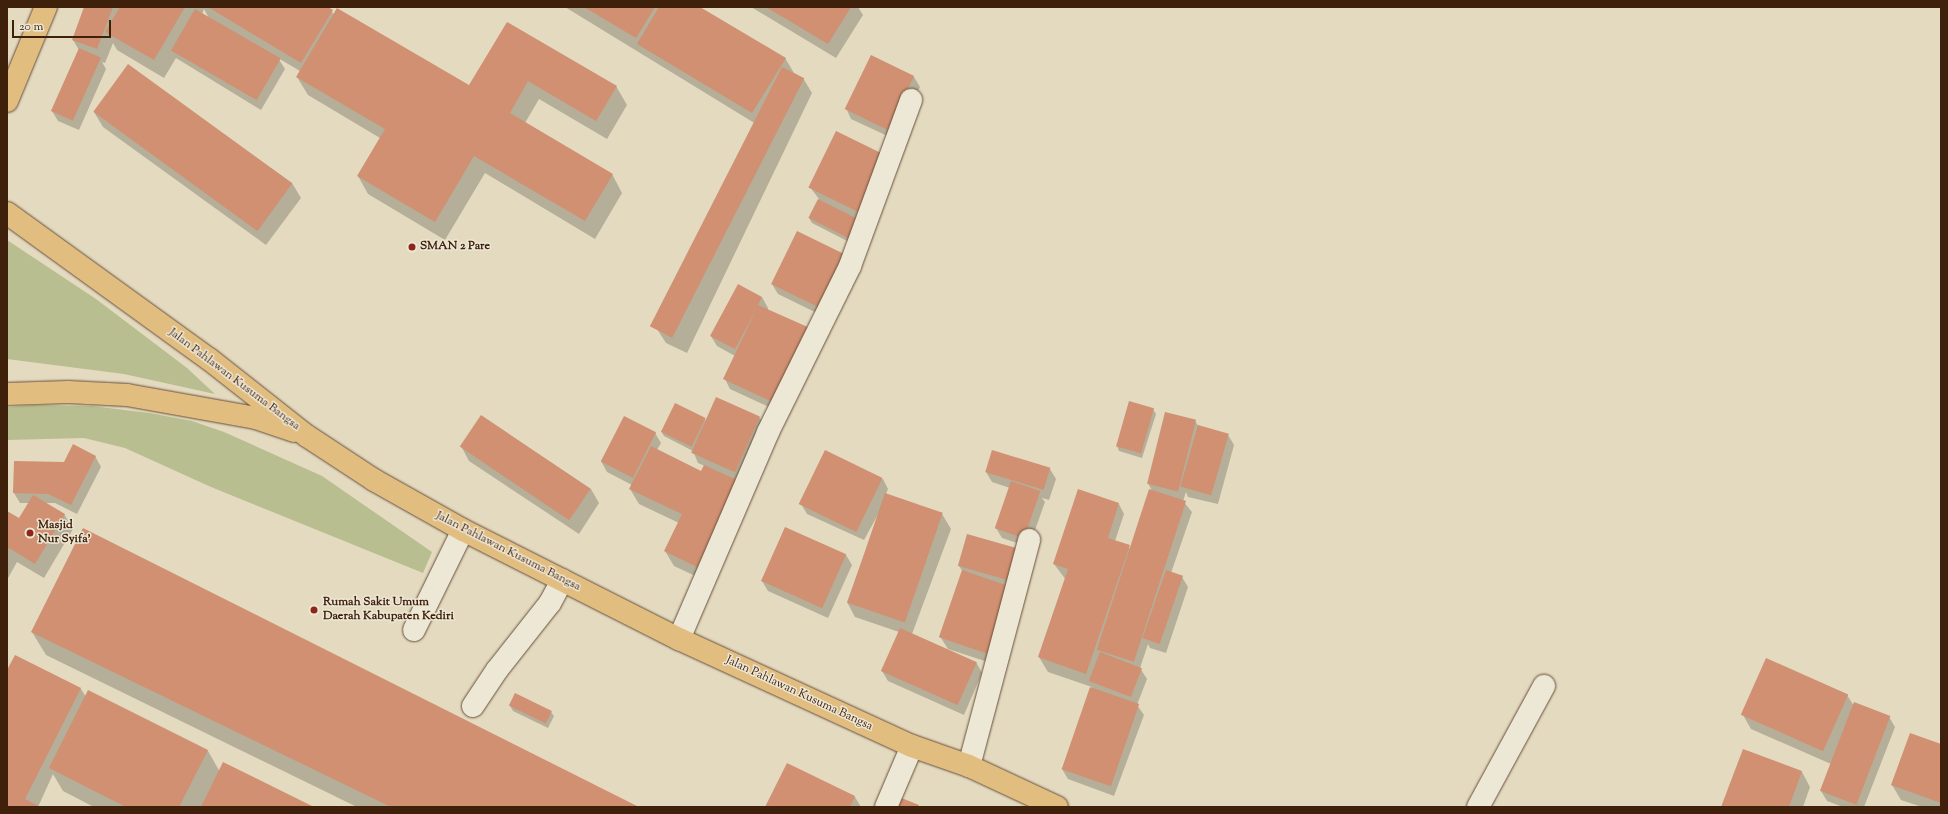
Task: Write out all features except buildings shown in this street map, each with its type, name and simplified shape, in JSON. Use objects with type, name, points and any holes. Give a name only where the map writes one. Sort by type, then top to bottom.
[{"type":"main road","points":[[7,102],[46,7]]},
{"type":"main road","name":"Jalan Pahlawan Kusuma Bangsa","points":[[7,213],[209,359],[307,436],[374,480],[463,530],[679,639],[912,746],[970,766],[1057,807]]},
{"type":"main road","points":[[7,394],[68,392],[127,395],[256,418],[307,436]]},
{"type":"street","points":[[679,639],[768,432],[850,266],[911,100]]},
{"type":"street","points":[[414,630],[463,530]]},
{"type":"street","points":[[970,766],[1030,540]]},
{"type":"street","points":[[473,706],[497,670],[550,603],[562,580]]},
{"type":"street","points":[[1478,807],[1544,686]]},
{"type":"street","points":[[886,807],[912,746]]},
{"type":"green space","points":[[7,240],[96,299],[187,368],[215,394],[124,374],[7,359]]},
{"type":"green space","points":[[35,405],[92,406],[149,413],[192,421],[224,432],[322,476],[432,552],[423,573],[211,487],[125,448],[84,438],[7,440],[7,407]]},
{"type":"place","name":"SMAN 2 Pare","points":[[412,247]]},
{"type":"place","name":"Masjid Nur Syifa'","points":[[30,533]]},
{"type":"place","name":"Rumah Sakit Umum Daerah Kabupaten Kediri","points":[[314,610]]}]
